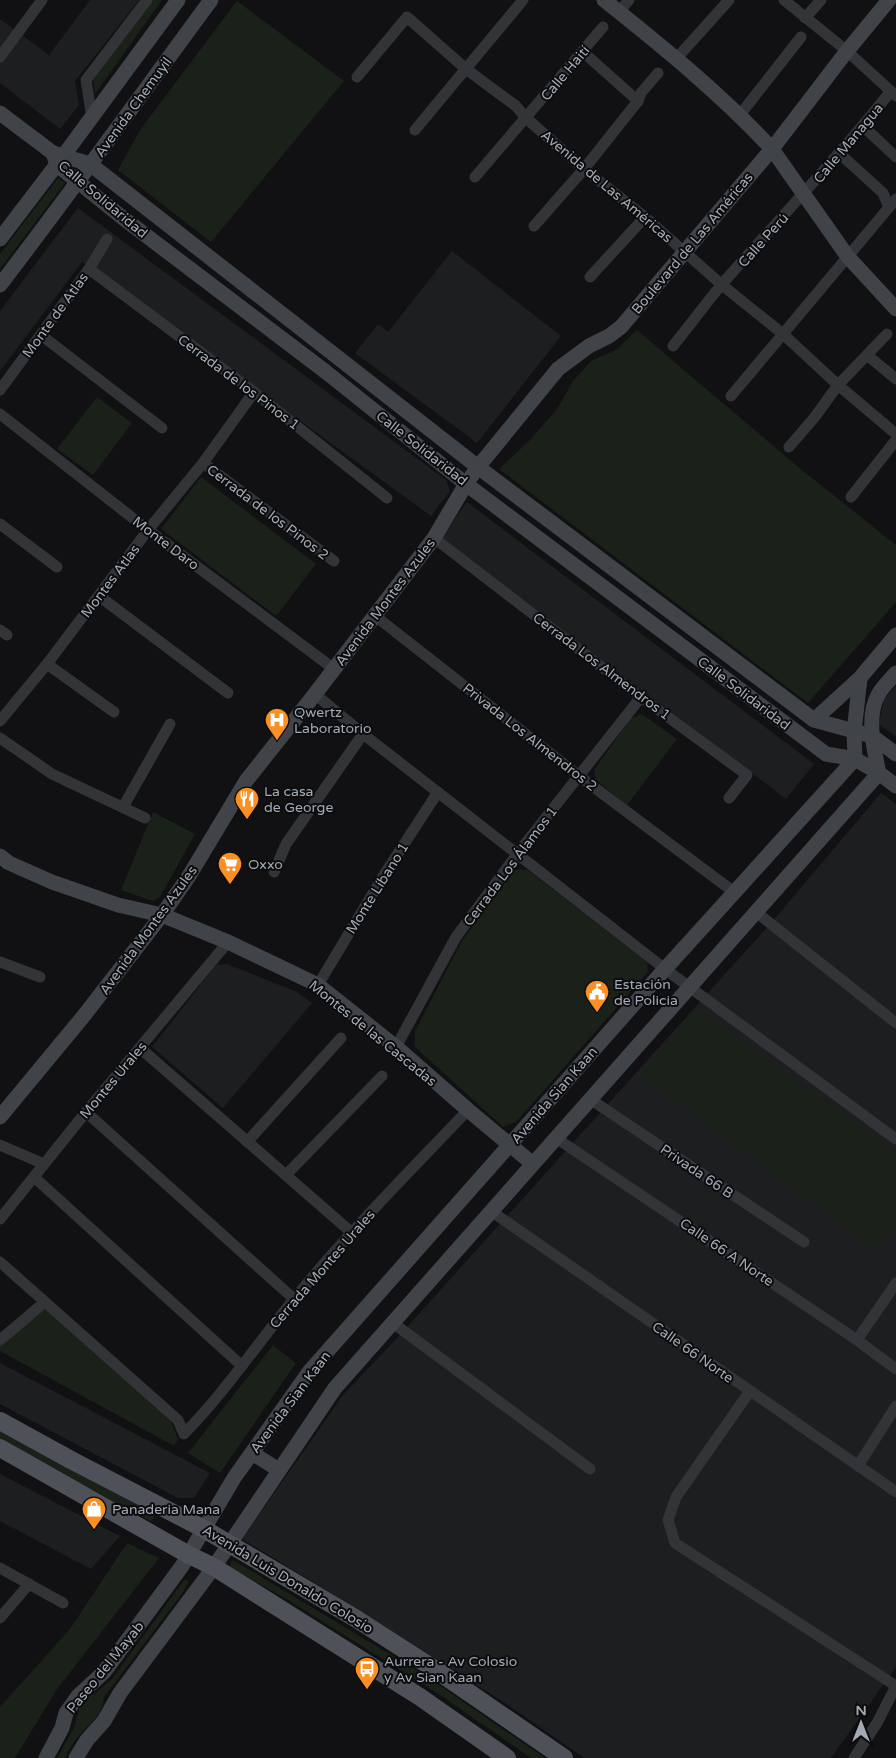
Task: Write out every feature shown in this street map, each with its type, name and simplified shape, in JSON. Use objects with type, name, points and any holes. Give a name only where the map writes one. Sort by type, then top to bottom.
[{"type":"main road","name":"Avenida Chemuyil","points":[[0,239],[58,158],[92,118],[178,0]]},
{"type":"main road","name":"Avenida Chemuyil","points":[[0,285],[79,182],[90,164],[211,0]]},
{"type":"main road","points":[[604,0],[714,91],[772,149],[848,257],[896,309]]},
{"type":"main road","name":"Boulevard de Las Américas","points":[[478,467],[558,369],[589,346],[621,328],[772,149],[846,50],[889,0]]},
{"type":"main road","points":[[0,113],[58,158]]},
{"type":"main road","name":"Calle Solidaridad","points":[[58,158],[90,164],[478,467],[814,720],[872,736],[896,754]]},
{"type":"main road","name":"Calle Solidaridad","points":[[58,158],[79,182],[123,218],[326,372],[466,484],[826,754],[855,759],[879,773],[896,786]]},
{"type":"main road","name":"Avenida Montes Azules","points":[[0,1118],[162,916],[190,876],[246,781],[434,538],[478,467]]},
{"type":"main road","points":[[814,720],[860,678],[896,634]]},
{"type":"main road","points":[[879,773],[872,736],[872,716],[878,695],[896,674]]},
{"type":"main road","points":[[855,759],[854,732],[860,678]]},
{"type":"main road","name":"Avenida Sian Kaan","points":[[190,1555],[234,1478],[309,1372],[665,969],[855,759]]},
{"type":"main road","name":"Avenida Sian Kaan","points":[[214,1567],[335,1388],[879,773]]},
{"type":"main road","name":"Montes de las Cascadas","points":[[0,856],[52,882],[118,905],[162,916],[228,942],[318,985],[396,1047],[532,1164]]},
{"type":"main road","name":"Avenida Luis Donaldo Colosio","points":[[0,1421],[70,1460],[204,1529],[355,1618],[439,1672],[564,1758]]},
{"type":"main road","name":"Avenida Luis Donaldo Colosio","points":[[0,1448],[214,1567],[420,1697],[507,1758]]},
{"type":"main road","points":[[252,1453],[279,1470]]},
{"type":"main road","name":"Paseo del Mayab","points":[[46,1758],[62,1728],[66,1713],[78,1696],[104,1672],[190,1555]]},
{"type":"main road","name":"Paseo del Mayab","points":[[76,1758],[87,1740],[104,1721],[120,1692],[214,1567]]},
{"type":"street","points":[[0,57],[42,0]]},
{"type":"street","points":[[92,118],[86,80],[147,0]]},
{"type":"street","points":[[619,12],[629,0]]},
{"type":"street","points":[[676,59],[729,0]]},
{"type":"street","points":[[784,0],[846,50],[893,93]]},
{"type":"street","points":[[805,18],[821,0]]},
{"type":"street","points":[[415,130],[518,2]]},
{"type":"street","name":"Avenida de Las Américas","points":[[357,77],[407,17],[466,69],[516,106],[526,118],[584,169],[645,217],[722,285],[783,334],[838,385],[896,434]]},
{"type":"street","name":"Calle Haití","points":[[475,177],[603,27]]},
{"type":"street","points":[[739,116],[801,37]]},
{"type":"street","points":[[583,52],[638,102]]},
{"type":"street","points":[[534,226],[584,169],[638,102],[641,94],[658,73]]},
{"type":"street","name":"Calle Managua","points":[[804,195],[893,93]]},
{"type":"street","points":[[863,126],[896,157]]},
{"type":"street","points":[[731,396],[893,203],[839,153]]},
{"type":"street","name":"Calle Perú","points":[[673,346],[722,285],[804,195]]},
{"type":"street","points":[[590,277],[645,217]]},
{"type":"street","name":"Monte de Atlas","points":[[0,390],[89,268],[107,239]]},
{"type":"street","name":"Cerrada de los Pinos 1","points":[[89,268],[254,392],[387,498]]},
{"type":"street","points":[[789,447],[814,418],[838,385],[887,334]]},
{"type":"street","points":[[41,335],[162,428]]},
{"type":"street","points":[[867,355],[896,379]]},
{"type":"street","name":"Montes Atlas","points":[[0,721],[47,664],[148,530],[203,463],[254,392]]},
{"type":"street","name":"Monte Daro","points":[[0,414],[148,530],[334,669]]},
{"type":"street","points":[[851,497],[896,440]]},
{"type":"street","name":"Cerrada de los Pinos 2","points":[[203,463],[334,561]]},
{"type":"street","points":[[0,524],[57,567]]},
{"type":"street","name":"Cerrada Los Almendros 1","points":[[434,538],[641,697],[747,775],[729,798]]},
{"type":"street","points":[[99,596],[228,693]]},
{"type":"street","name":"Privada Los Almendros 2","points":[[374,615],[579,776],[734,892]]},
{"type":"street","points":[[47,664],[114,712]]},
{"type":"street","points":[[315,694],[363,734],[665,969],[896,1139]]},
{"type":"street","name":"Cerrada Los Álamos 1","points":[[396,1047],[456,937],[518,853],[641,697]]},
{"type":"street","points":[[124,807],[170,724]]},
{"type":"street","points":[[274,872],[286,844],[363,734]]},
{"type":"street","points":[[0,738],[52,774],[145,818]]},
{"type":"street","name":"Monte Líbano 1","points":[[318,985],[382,878],[438,792]]},
{"type":"street","points":[[756,912],[896,1023]]},
{"type":"street","name":"Montes Urales","points":[[0,1220],[86,1112],[228,942]]},
{"type":"street","points":[[0,962],[40,978]]},
{"type":"street","points":[[247,1142],[341,1038]]},
{"type":"street","points":[[140,1048],[351,1232]]},
{"type":"street","points":[[286,1175],[382,1076]]},
{"type":"street","name":"Privada 66 B","points":[[590,1099],[804,1242]]},
{"type":"street","name":"Cerrada Montes Urales","points":[[45,1302],[178,1420],[184,1434],[229,1384],[294,1299],[351,1232],[468,1110]]},
{"type":"street","points":[[86,1112],[294,1299]]},
{"type":"street","name":"Calle 66 A Norte","points":[[556,1138],[857,1340],[896,1369]]},
{"type":"street","points":[[0,1145],[44,1164]]},
{"type":"street","points":[[34,1177],[242,1366]]},
{"type":"street","name":"Calle 66 Norte","points":[[491,1212],[896,1492]]},
{"type":"street","points":[[0,1262],[45,1302],[0,1340]]},
{"type":"street","points":[[857,1340],[896,1283]]},
{"type":"street","points":[[393,1322],[590,1468]]},
{"type":"street","points":[[750,1391],[676,1497],[668,1520],[675,1543],[896,1686],[877,1723],[854,1758]]},
{"type":"street","points":[[858,1466],[896,1406]]},
{"type":"street","points":[[0,1568],[63,1603]]},
{"type":"street","points":[[0,1618],[29,1584]]},
{"type":"shaded area","points":[[90,0],[139,0],[75,81],[79,105],[60,129],[0,83],[0,19],[49,55]]},
{"type":"shaded area","points":[[153,0],[162,0],[95,94],[93,79]]},
{"type":"shaded area","points":[[237,1],[344,81],[211,242],[118,170],[140,130]]},
{"type":"shaded area","points":[[58,178],[65,183],[0,269],[0,254]]},
{"type":"shaded area","points":[[78,208],[446,480],[450,491],[431,516],[82,262],[0,371],[0,311]]},
{"type":"shaded area","points":[[452,251],[561,336],[477,443],[355,353],[378,324],[388,332]]},
{"type":"shaded area","points":[[637,330],[797,466],[896,545],[896,602],[808,703],[499,469],[530,440],[557,409],[573,381],[591,361],[616,350]]},
{"type":"shaded area","points":[[97,397],[132,423],[93,475],[57,449]]},
{"type":"shaded area","points":[[201,477],[316,564],[276,616],[161,529]]},
{"type":"shaded area","points":[[467,502],[814,764],[786,799],[441,538]]},
{"type":"shaded area","points":[[896,686],[896,737],[879,724],[884,699]]},
{"type":"shaded area","points":[[642,714],[677,739],[627,805],[596,780],[594,770],[631,718]]},
{"type":"shaded area","points":[[881,793],[896,804],[896,1667],[831,1758],[584,1758],[508,1705],[367,1615],[242,1539],[343,1395],[398,1337],[771,923]]},
{"type":"shaded area","points":[[153,812],[195,834],[160,897],[153,901],[121,890]]},
{"type":"shaded area","points":[[520,869],[528,870],[647,962],[648,972],[516,1122],[503,1127],[415,1047],[415,1031],[462,941],[513,871]]},
{"type":"shaded area","points":[[227,964],[297,992],[312,1003],[223,1108],[152,1047],[216,965]]},
{"type":"shaded area","points":[[695,1008],[896,1153],[896,1223],[875,1249],[642,1075]]},
{"type":"shaded area","points":[[47,1308],[169,1416],[178,1439],[174,1446],[0,1351],[0,1344]]},
{"type":"shaded area","points":[[273,1345],[296,1363],[220,1473],[188,1453]]},
{"type":"shaded area","points":[[0,1363],[210,1473],[194,1498],[178,1498],[0,1404]]},
{"type":"shaded area","points":[[0,1430],[154,1513],[154,1518],[150,1521],[0,1440]]},
{"type":"shaded area","points":[[0,1474],[120,1536],[91,1569],[0,1521]]},
{"type":"shaded area","points":[[127,1543],[159,1558],[57,1689],[15,1758],[0,1758],[0,1707],[70,1629]]},
{"type":"shaded area","points":[[233,1560],[426,1676],[545,1758],[531,1758],[437,1693],[288,1600],[231,1568],[230,1563]]},
{"type":"shaded area","points":[[184,1580],[189,1581],[184,1591],[104,1697],[98,1715],[72,1744],[65,1758],[57,1758],[74,1728],[80,1706],[88,1697],[96,1693],[112,1679]]},
{"type":"place","name":"Qwertz Laboratorio","points":[[277,741]]},
{"type":"place","name":"La casa de George","points":[[247,820]]},
{"type":"place","name":"Oxxo","points":[[230,885]]},
{"type":"place","name":"Estación de Policia","points":[[597,1013]]},
{"type":"place","name":"Panaderia Mana","points":[[94,1530]]},
{"type":"place","name":"Aurrera - Av Colosio y Av Sian Kaan","points":[[367,1690]]}]
